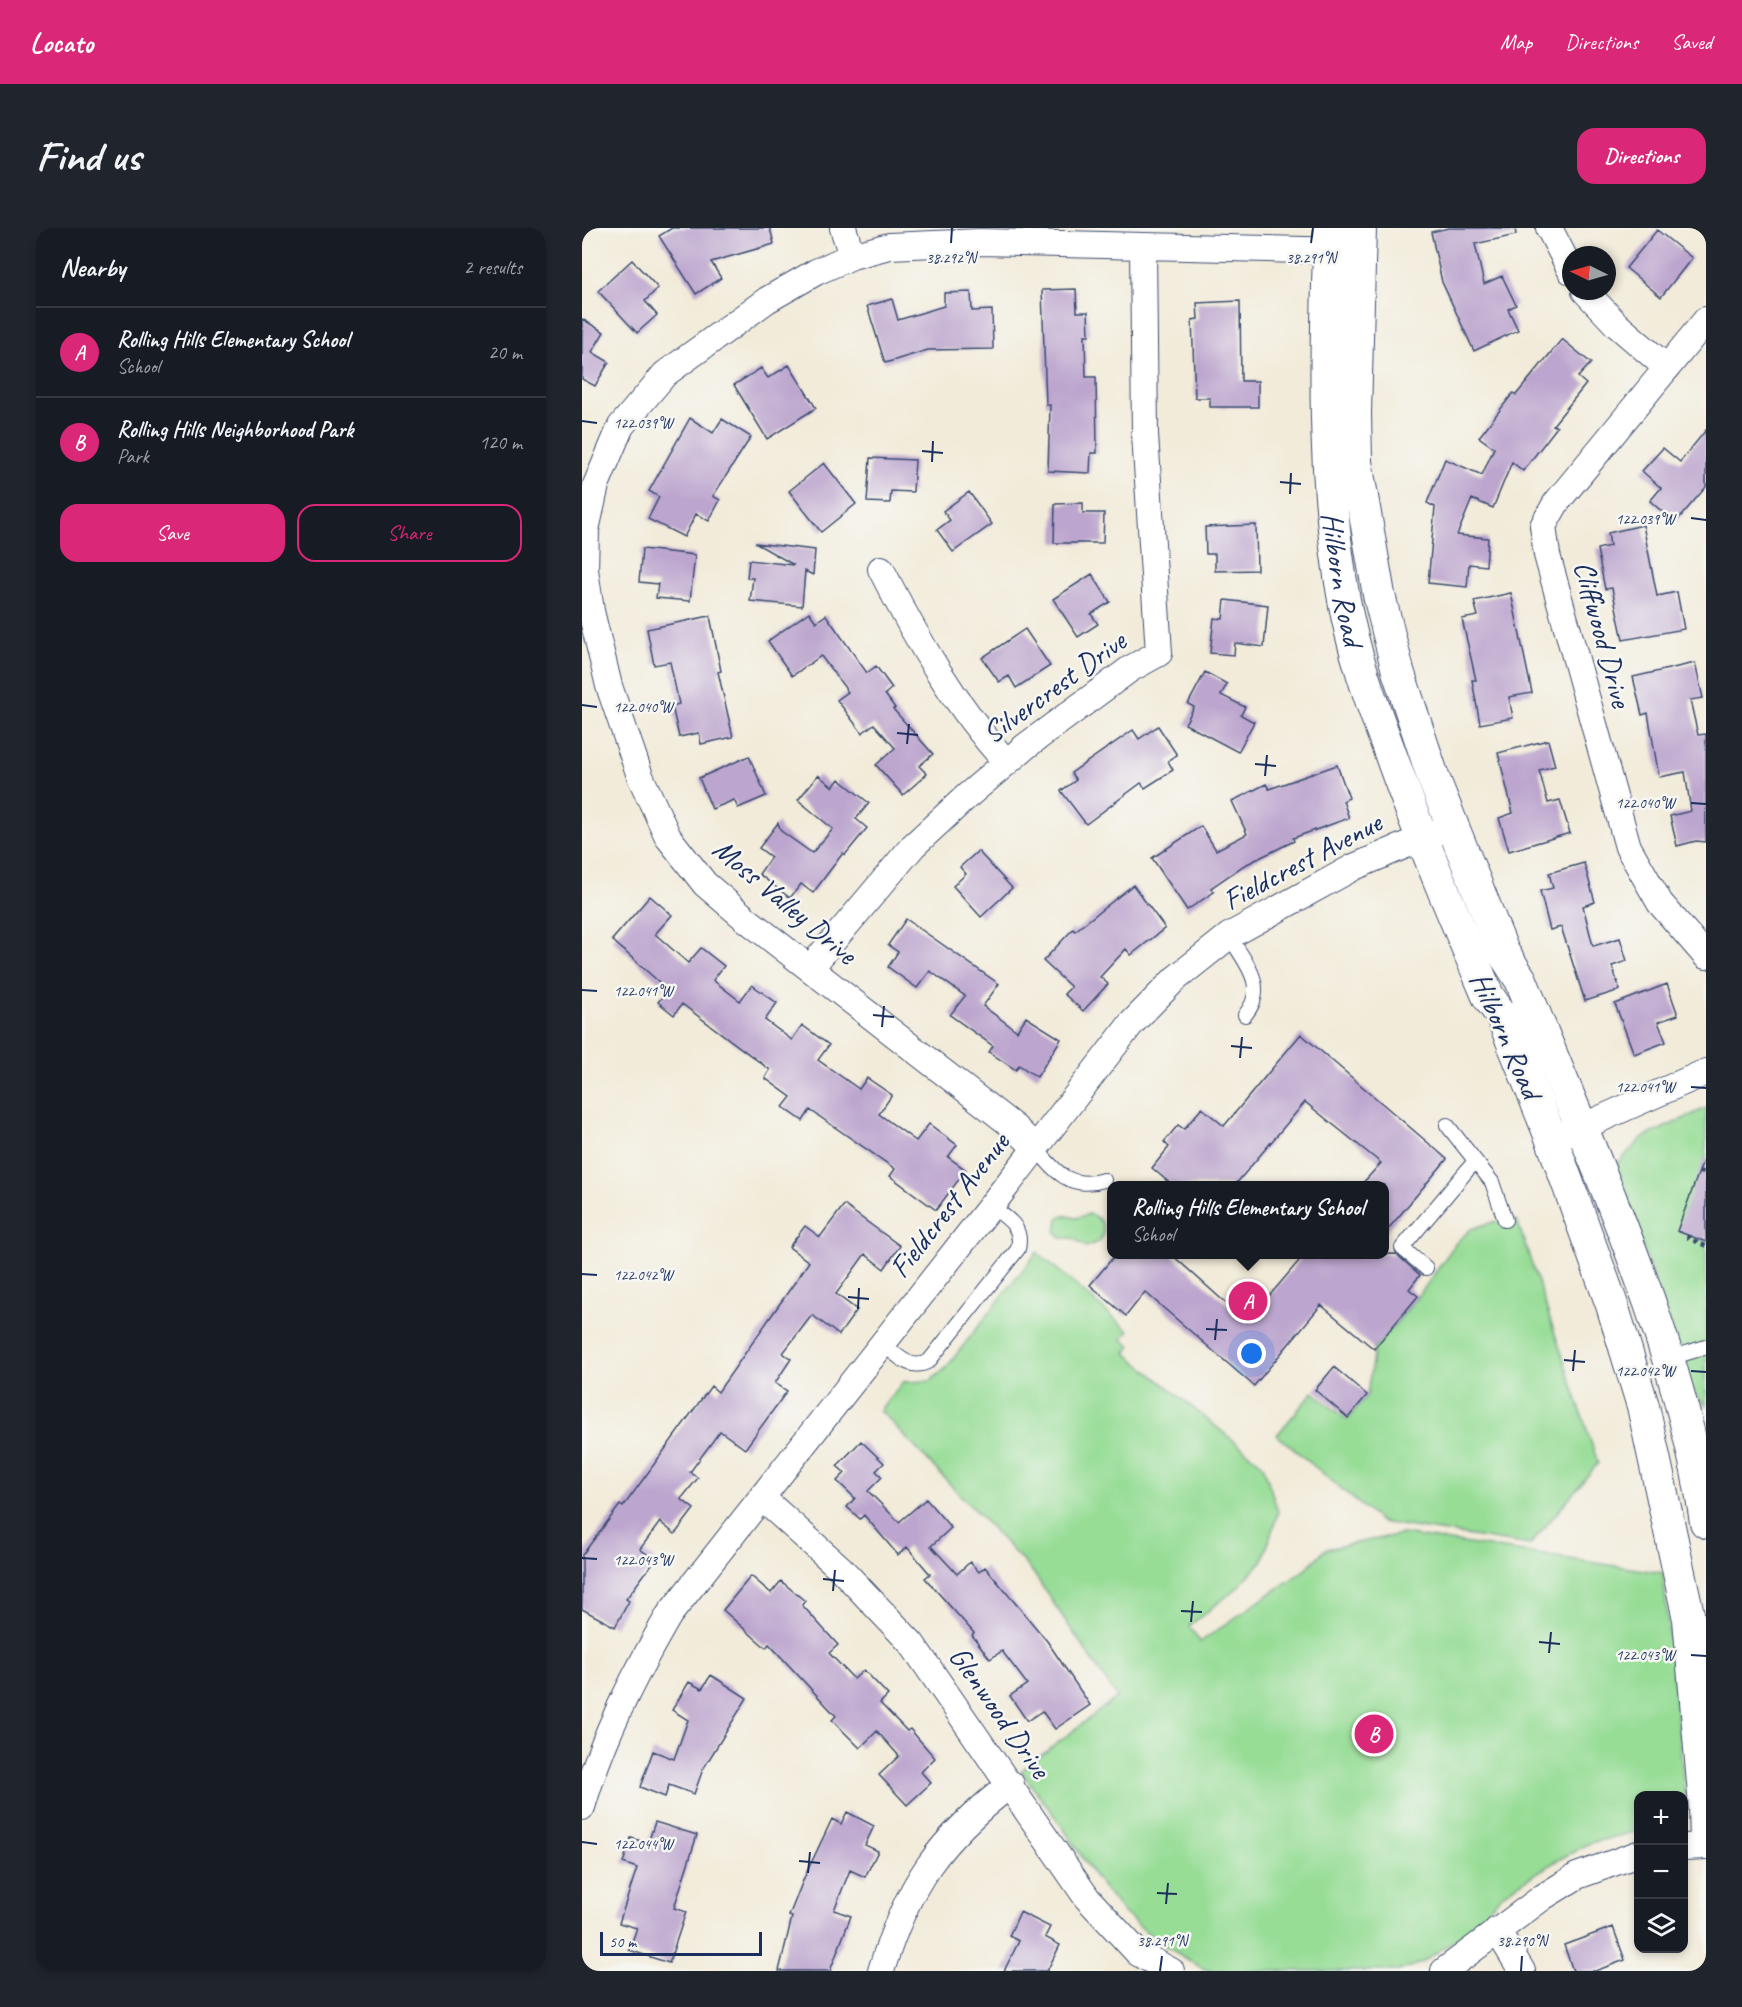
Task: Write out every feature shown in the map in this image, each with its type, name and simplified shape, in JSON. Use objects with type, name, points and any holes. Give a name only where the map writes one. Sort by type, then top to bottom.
[{"type":"street","points":[[843,228],[852,256]]},
{"type":"street","points":[[1550,228],[1562,253]]},
{"type":"street","name":"Moss Valley Drive","points":[[1036,1148],[1014,1127],[746,919],[705,884],[668,837],[640,777],[609,686],[591,611],[585,570],[586,530],[596,485],[621,426],[665,374],[767,300],[816,272],[852,256],[889,246],[980,242],[1143,247],[1344,239]]},
{"type":"street","name":"Hilborn Road","points":[[1344,239],[1356,462],[1379,595],[1398,671],[1451,826],[1503,952],[1521,980],[1566,1134],[1612,1305],[1643,1406],[1689,1619],[1706,1807],[1706,1844]]},
{"type":"street","name":"Hilborn Road","points":[[1344,239],[1328,468],[1344,602],[1364,683],[1422,838],[1488,996],[1502,1016],[1633,1256],[1667,1359],[1691,1444],[1706,1522]]},
{"type":"street","name":"Silvercrest Drive","points":[[811,968],[913,846],[1006,762],[1130,669],[1159,653],[1145,434],[1143,247]]},
{"type":"street","points":[[1593,300],[1617,325],[1667,368]]},
{"type":"street","name":"Cliffwood Drive","points":[[1706,320],[1556,503],[1543,526],[1547,555],[1628,847],[1660,903],[1706,956]]},
{"type":"street","points":[[881,569],[917,640],[975,726],[1006,762]]},
{"type":"street","name":"Fieldcrest Avenue","points":[[582,1807],[596,1760],[630,1683],[669,1615],[1131,1024],[1175,979],[1229,936],[1314,886],[1451,826]]},
{"type":"street","points":[[1566,1134],[1706,1072]]},
{"type":"street","name":"Glenwood Drive","points":[[762,1498],[840,1568],[912,1644],[1011,1784],[1087,1898],[1138,1953],[1171,1971]]},
{"type":"street","points":[[881,1971],[892,1935],[917,1882],[949,1837],[1011,1784]]},
{"type":"street","points":[[1688,1846],[1706,1844]]},
{"type":"street","points":[[1444,1971],[1497,1930],[1577,1876],[1634,1855]]},
{"type":"street","points":[[1497,1930],[1522,1971]]},
{"type":"lane","points":[[1229,936],[1254,977],[1257,991],[1253,1006],[1245,1015]]},
{"type":"lane","points":[[1448,1125],[1492,1182],[1505,1220]]},
{"type":"lane","points":[[1036,1148],[1052,1168],[1065,1178],[1089,1184],[1104,1180]]},
{"type":"lane","points":[[1426,1268],[1402,1248],[1475,1161]]},
{"type":"lane","points":[[883,1344],[909,1364],[923,1365],[929,1361],[1018,1249],[1017,1227],[991,1206]]},
{"type":"lane","points":[[1667,1359],[1706,1347]]},
{"type":"path","points":[[1699,1172],[1706,1174]]},
{"type":"path","points":[[1689,1235],[1688,1238],[1706,1246]]},
{"type":"green space","points":[[1706,1108],[1706,1406],[1691,1388],[1617,1172],[1617,1164],[1642,1138]]},
{"type":"green space","points":[[1089,1214],[1098,1218],[1102,1224],[1103,1232],[1100,1241],[1086,1247],[1073,1238],[1061,1238],[1056,1233],[1058,1219],[1063,1215],[1076,1218]]},
{"type":"green space","points":[[1517,1220],[1598,1463],[1530,1545],[1381,1522],[1277,1435],[1313,1392],[1347,1420],[1367,1395],[1374,1349],[1418,1297],[1456,1243],[1471,1229],[1493,1222]]},
{"type":"green space","points":[[1037,1252],[1129,1331],[1122,1339],[1131,1346],[1126,1353],[1263,1465],[1278,1512],[1263,1560],[1236,1589],[1189,1626],[1200,1642],[1303,1571],[1326,1549],[1402,1534],[1663,1573],[1685,1791],[1634,1791],[1634,1832],[1590,1843],[1505,1892],[1465,1933],[1421,1963],[1398,1971],[1212,1971],[1202,1968],[1157,1941],[1122,1911],[1095,1877],[1064,1829],[1021,1771],[1117,1697],[1032,1571],[880,1410],[903,1382],[930,1381],[945,1369]]},
{"type":"building","points":[[672,228],[770,228],[774,244],[711,262],[721,278],[696,294],[659,236]]},
{"type":"building","points":[[1449,228],[1515,228],[1516,235],[1475,244],[1484,284],[1502,276],[1516,305],[1508,309],[1518,330],[1474,351],[1442,282],[1431,232]]},
{"type":"building","points":[[1657,230],[1692,258],[1661,297],[1626,268]]},
{"type":"building","points":[[632,260],[658,288],[645,301],[657,315],[637,333],[598,291]]},
{"type":"building","points":[[1076,289],[1077,312],[1088,312],[1089,335],[1085,335],[1086,377],[1096,377],[1097,453],[1091,453],[1090,473],[1048,471],[1050,405],[1046,405],[1042,290]]},
{"type":"building","points":[[971,292],[972,311],[992,310],[993,349],[928,350],[885,363],[867,306],[892,299],[898,320],[944,306],[944,293]]},
{"type":"building","points":[[1240,301],[1241,381],[1258,381],[1258,407],[1210,407],[1210,398],[1195,398],[1192,320],[1198,319],[1197,303]]},
{"type":"building","points":[[582,319],[604,332],[592,352],[609,362],[595,386],[582,379]]},
{"type":"building","points":[[1562,339],[1591,363],[1578,377],[1586,384],[1553,425],[1557,427],[1523,471],[1512,462],[1493,508],[1472,499],[1457,535],[1488,538],[1486,566],[1469,564],[1467,587],[1428,583],[1435,507],[1427,503],[1445,459],[1482,475],[1494,448],[1479,437],[1513,393],[1516,395]]},
{"type":"building","points":[[789,365],[816,408],[767,439],[734,385],[761,368],[768,378]]},
{"type":"building","points":[[690,418],[713,433],[722,419],[751,437],[713,496],[720,500],[709,521],[696,514],[684,537],[648,519],[659,497],[649,491]]},
{"type":"building","points":[[1706,430],[1706,487],[1675,523],[1650,501],[1661,488],[1642,471],[1663,448],[1680,462]]},
{"type":"building","points":[[870,458],[915,460],[913,492],[891,491],[890,503],[867,502]]},
{"type":"building","points":[[824,463],[856,504],[821,532],[789,491]]},
{"type":"building","points":[[969,492],[992,524],[953,552],[937,530],[950,520],[943,511]]},
{"type":"building","points":[[1083,503],[1083,513],[1104,513],[1103,543],[1054,543],[1055,504]]},
{"type":"building","points":[[1256,525],[1257,570],[1215,571],[1215,554],[1206,554],[1205,527]]},
{"type":"building","points":[[1643,525],[1657,596],[1677,592],[1684,629],[1623,640],[1612,588],[1605,589],[1597,549],[1610,546],[1608,533]]},
{"type":"building","points":[[755,543],[815,550],[813,575],[805,571],[802,606],[750,601],[753,578],[747,578],[749,560],[794,565]]},
{"type":"building","points":[[642,549],[695,555],[690,601],[656,598],[658,584],[639,582]]},
{"type":"building","points":[[1092,574],[1110,602],[1091,614],[1098,624],[1078,637],[1053,599]]},
{"type":"building","points":[[1511,593],[1532,693],[1509,697],[1513,718],[1480,724],[1472,680],[1476,680],[1462,619],[1478,616],[1474,601]]},
{"type":"building","points":[[1225,600],[1268,605],[1264,647],[1235,643],[1234,655],[1210,653],[1214,618],[1223,619]]},
{"type":"building","points":[[809,612],[816,622],[826,615],[867,673],[876,666],[892,688],[885,694],[895,708],[893,709],[933,754],[919,766],[927,774],[903,795],[876,765],[895,748],[874,724],[862,733],[837,700],[848,692],[821,656],[792,676],[768,641]]},
{"type":"building","points":[[710,616],[721,671],[718,672],[733,737],[701,744],[699,733],[679,737],[672,706],[679,704],[670,662],[654,665],[647,629]]},
{"type":"building","points":[[1025,629],[1050,666],[1016,688],[1009,676],[999,682],[982,658]]},
{"type":"building","points":[[1695,663],[1703,698],[1690,700],[1698,735],[1706,734],[1706,842],[1696,841],[1677,846],[1670,816],[1691,811],[1685,772],[1659,777],[1648,713],[1642,715],[1633,677]]},
{"type":"building","points":[[1205,672],[1227,684],[1221,695],[1245,707],[1241,715],[1254,722],[1238,752],[1185,724],[1194,707],[1188,704]]},
{"type":"building","points":[[1158,726],[1177,755],[1168,761],[1173,770],[1145,788],[1141,783],[1086,824],[1061,791],[1076,780],[1071,773],[1133,730],[1139,739]]},
{"type":"building","points":[[1548,740],[1555,766],[1539,770],[1548,803],[1560,800],[1570,833],[1509,851],[1499,818],[1513,813],[1498,753]]},
{"type":"building","points":[[749,756],[766,796],[738,808],[734,800],[712,809],[699,778]]},
{"type":"building","points":[[1337,765],[1349,798],[1343,801],[1349,818],[1293,838],[1294,841],[1243,866],[1211,888],[1214,892],[1187,910],[1152,858],[1201,826],[1216,850],[1247,834],[1232,801],[1266,784],[1269,789]]},
{"type":"building","points":[[818,775],[833,787],[839,779],[869,803],[856,819],[867,828],[845,855],[843,853],[813,893],[801,884],[790,898],[759,874],[771,857],[759,848],[778,823],[781,831],[812,853],[833,829],[798,800]]},
{"type":"building","points":[[978,851],[1012,888],[981,917],[953,886],[966,874],[960,867]]},
{"type":"building","points":[[1584,863],[1595,902],[1583,906],[1593,946],[1620,938],[1627,961],[1612,966],[1620,990],[1585,1001],[1561,927],[1550,930],[1540,891],[1553,888],[1549,873]]},
{"type":"building","points":[[1133,885],[1165,928],[1131,955],[1126,949],[1100,977],[1108,984],[1083,1011],[1064,994],[1071,987],[1043,961],[1073,929],[1075,931]]},
{"type":"building","points":[[650,896],[672,915],[655,934],[688,963],[701,948],[724,966],[713,980],[740,1001],[752,985],[777,1003],[765,1020],[792,1040],[802,1025],[829,1045],[818,1060],[859,1089],[867,1078],[892,1095],[879,1114],[916,1141],[929,1124],[957,1145],[948,1157],[966,1170],[936,1210],[890,1176],[895,1169],[810,1110],[803,1121],[783,1107],[791,1097],[765,1078],[770,1070],[682,1004],[674,1015],[658,1002],[668,990],[612,940]]},
{"type":"building","points":[[906,919],[999,984],[983,1006],[1017,1031],[1026,1017],[1061,1039],[1037,1077],[1019,1065],[1016,1070],[989,1052],[993,1046],[950,1015],[965,996],[930,971],[917,988],[888,967],[898,952],[888,945]]},
{"type":"building","points":[[1667,984],[1678,1015],[1658,1022],[1666,1042],[1634,1054],[1615,1004]]},
{"type":"building","points":[[1301,1034],[1447,1159],[1389,1228],[1389,1181],[1365,1181],[1381,1163],[1305,1102],[1238,1181],[1167,1181],[1152,1168],[1169,1147],[1164,1142],[1178,1125],[1184,1129],[1202,1108],[1224,1126]]},
{"type":"building","points":[[1704,1158],[1706,1159],[1706,1242],[1677,1231]]},
{"type":"building","points":[[844,1205],[900,1246],[884,1269],[865,1254],[836,1294],[857,1310],[839,1335],[812,1315],[783,1353],[791,1359],[775,1383],[787,1391],[745,1449],[720,1431],[690,1472],[698,1478],[681,1499],[694,1509],[675,1534],[660,1522],[640,1549],[655,1560],[626,1599],[629,1601],[615,1627],[582,1609],[582,1555],[620,1505],[623,1507],[711,1386],[718,1392],[809,1262],[789,1247],[805,1226],[820,1237]]},
{"type":"building","points":[[1389,1254],[1396,1254],[1420,1275],[1409,1289],[1418,1296],[1374,1349],[1321,1305],[1254,1386],[1145,1292],[1126,1316],[1090,1285],[1112,1259],[1177,1259],[1247,1322],[1301,1259],[1389,1259]]},
{"type":"building","points":[[1334,1367],[1367,1395],[1348,1418],[1315,1390]]},
{"type":"building","points":[[861,1441],[884,1463],[876,1471],[882,1477],[868,1491],[899,1522],[926,1499],[951,1528],[931,1546],[957,1574],[970,1562],[979,1572],[985,1567],[1047,1641],[1090,1705],[1055,1729],[1042,1711],[1027,1721],[1010,1696],[1027,1684],[1002,1651],[990,1659],[972,1635],[974,1633],[925,1578],[930,1574],[907,1547],[898,1555],[864,1515],[860,1519],[847,1507],[855,1498],[837,1481],[845,1473],[837,1466]]},
{"type":"building","points":[[751,1576],[771,1593],[781,1581],[805,1601],[802,1605],[838,1645],[829,1653],[854,1679],[864,1670],[888,1695],[880,1703],[907,1731],[910,1729],[935,1758],[921,1772],[931,1783],[907,1805],[879,1775],[899,1756],[877,1731],[860,1748],[832,1720],[836,1716],[769,1644],[766,1648],[723,1610]]},
{"type":"building","points":[[711,1675],[747,1698],[703,1769],[694,1794],[669,1785],[665,1797],[640,1787],[653,1751],[674,1759],[688,1720],[672,1710],[689,1682],[702,1689]]},
{"type":"building","points":[[847,1812],[874,1826],[865,1845],[878,1851],[865,1877],[850,1870],[834,1910],[851,1916],[830,1971],[779,1971],[792,1917],[789,1916],[804,1878],[832,1819],[841,1824]]},
{"type":"building","points":[[655,1822],[697,1835],[674,1908],[686,1912],[669,1963],[629,1950],[637,1928],[619,1923],[637,1868],[623,1863],[631,1838],[648,1843]]},
{"type":"building","points":[[1020,1912],[1050,1927],[1045,1937],[1060,1945],[1047,1971],[1004,1971],[1019,1941],[1009,1936]]},
{"type":"building","points":[[1613,1927],[1625,1960],[1595,1971],[1573,1971],[1564,1945]]},
{"type":"place","name":"Rolling Hills Elementary School","points":[[1248,1301]]},
{"type":"place","name":"Rolling Hills Neighborhood Park","points":[[1374,1734]]}]
